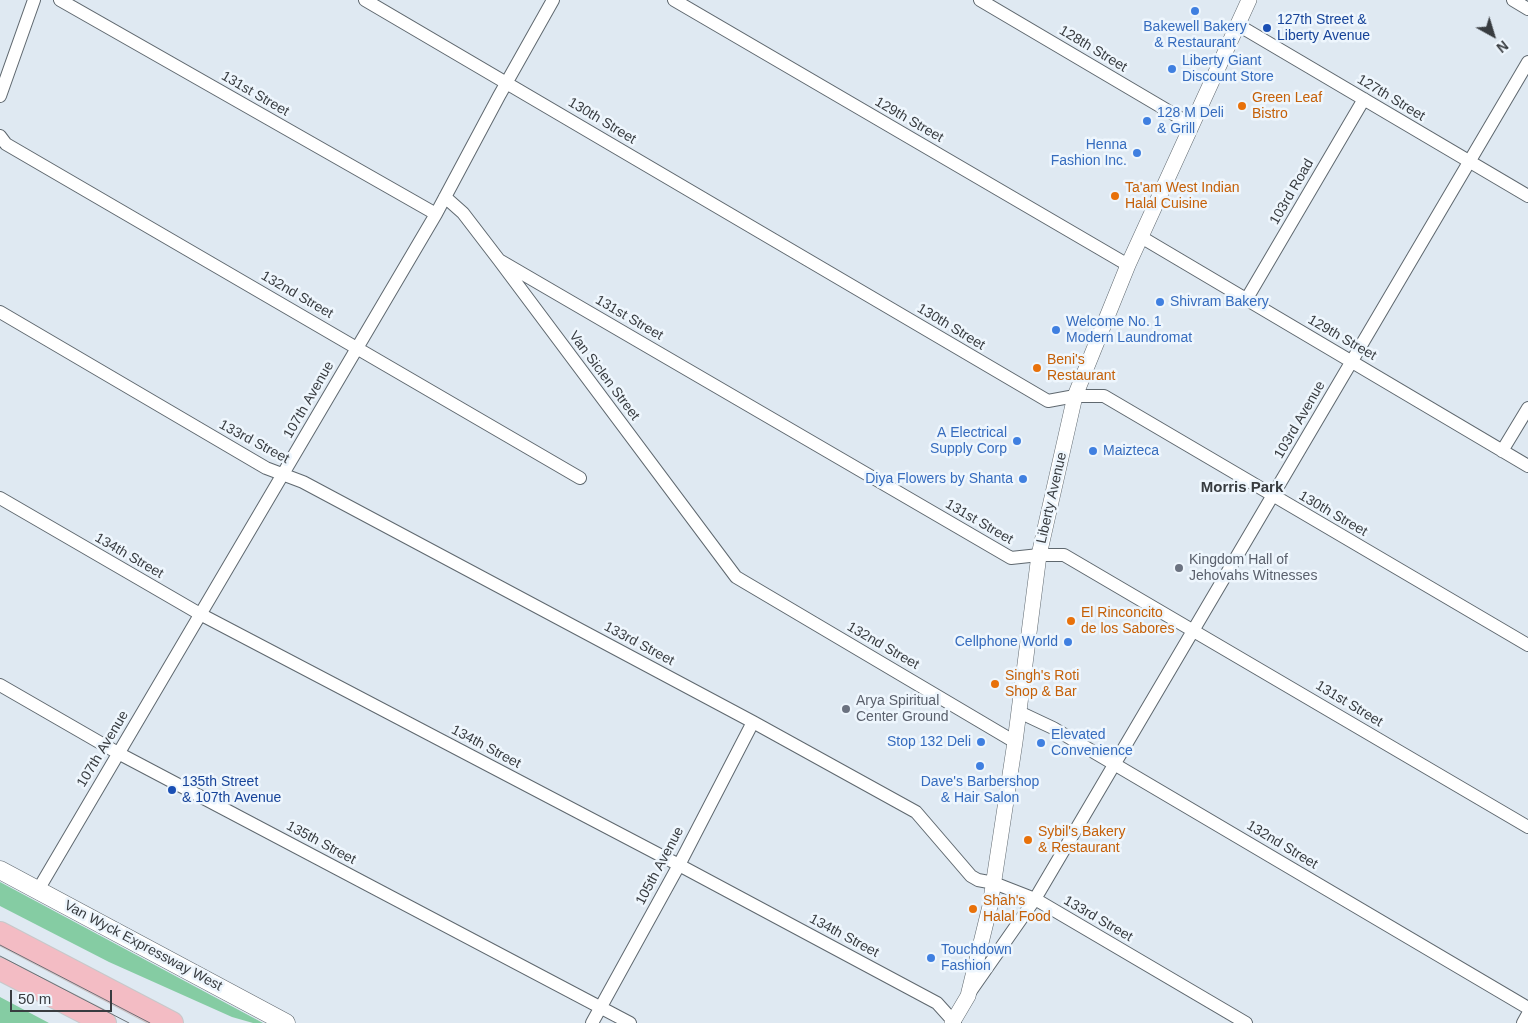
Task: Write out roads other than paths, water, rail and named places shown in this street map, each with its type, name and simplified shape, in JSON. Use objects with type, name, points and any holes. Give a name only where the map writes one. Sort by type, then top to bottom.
[{"type":"highway","points":[[0,933],[172,1023]]},
{"type":"highway","points":[[0,969],[105,1023]]},
{"type":"main road","name":"Van Wyck Expressway West","points":[[0,870],[286,1023]]},
{"type":"street","points":[[0,96],[34,0]]},
{"type":"street","name":"131st Street","points":[[60,0],[436,214]]},
{"type":"street","name":"130th Street","points":[[366,0],[1048,402],[1075,396],[1104,396],[1528,645]]},
{"type":"street","name":"107th Avenue","points":[[38,890],[436,214],[506,82],[553,0]]},
{"type":"street","name":"129th Street","points":[[674,0],[1128,265]]},
{"type":"street","name":"128th Street","points":[[980,0],[1192,125]]},
{"type":"street","name":"Liberty Avenue","points":[[953,1022],[968,996],[990,906],[1016,742],[1039,555],[1075,396],[1128,265],[1249,0]]},
{"type":"street","points":[[1513,0],[1528,9]]},
{"type":"street","name":"127th Street","points":[[1238,25],[1528,196]]},
{"type":"street","name":"103rd Avenue","points":[[968,996],[1035,899],[1528,62]]},
{"type":"street","name":"103rd Road","points":[[1246,300],[1364,99]]},
{"type":"street","name":"132nd Street","points":[[0,136],[6,144],[580,478]]},
{"type":"street","name":"Van Siclen Street","points":[[445,197],[463,213],[499,260],[736,577]]},
{"type":"street","name":"129th Street","points":[[1141,237],[1528,466]]},
{"type":"street","name":"131st Street","points":[[499,260],[1011,558],[1064,555],[1528,827]]},
{"type":"street","name":"133rd Street","points":[[0,312],[266,468],[303,482],[753,722],[916,812],[971,876],[1035,899],[1246,1023]]},
{"type":"street","points":[[1502,451],[1528,408]]},
{"type":"street","name":"134th Street","points":[[0,498],[200,614],[679,865],[937,1003],[953,1022]]},
{"type":"street","name":"132nd Street","points":[[736,577],[1016,742]]},
{"type":"street","name":"135th Street","points":[[0,685],[118,753],[630,1023]]},
{"type":"street","name":"132nd Street","points":[[1019,712],[1053,728],[1528,1008]]},
{"type":"street","name":"105th Avenue","points":[[592,1023],[679,865],[753,722]]},
{"type":"street","points":[[1523,1023],[1528,1014]]},
{"type":"tram line","points":[[0,945],[150,1023]]},
{"type":"tram line","points":[[0,956],[129,1023]]},
{"type":"place","name":"Bakewell Bakery & Restaurant","points":[[1195,11]]},
{"type":"place","name":"127th Street & Liberty Avenue","points":[[1267,28]]},
{"type":"place","name":"Liberty Giant Discount Store","points":[[1172,69]]},
{"type":"place","name":"Green Leaf Bistro","points":[[1242,106]]},
{"type":"place","name":"128 M Deli & Grill","points":[[1147,121]]},
{"type":"place","name":"Henna Fashion Inc.","points":[[1137,153]]},
{"type":"place","name":"Ta'am West Indian Halal Cuisine","points":[[1115,196]]},
{"type":"place","name":"Shivram Bakery","points":[[1160,302]]},
{"type":"place","name":"Welcome No. 1 Modern Laundromat","points":[[1056,330]]},
{"type":"place","name":"Beni's Restaurant","points":[[1037,368]]},
{"type":"place","name":"A Electrical Supply Corp","points":[[1017,441]]},
{"type":"place","name":"Maizteca","points":[[1093,451]]},
{"type":"place","name":"Diya Flowers by Shanta","points":[[1023,479]]},
{"type":"place","name":"Kingdom Hall of Jehovahs Witnesses","points":[[1179,568]]},
{"type":"place","name":"El Rinconcito de los Sabores","points":[[1071,621]]},
{"type":"place","name":"Cellphone World","points":[[1068,642]]},
{"type":"place","name":"Singh's Roti Shop & Bar","points":[[995,684]]},
{"type":"place","name":"Arya Spiritual Center Ground","points":[[846,709]]},
{"type":"place","name":"Stop 132 Deli","points":[[981,742]]},
{"type":"place","name":"Elevated Convenience","points":[[1041,743]]},
{"type":"place","name":"Dave's Barbershop & Hair Salon","points":[[980,766]]},
{"type":"place","name":"135th Street & 107th Avenue","points":[[172,790]]},
{"type":"place","name":"Sybil's Bakery & Restaurant","points":[[1028,840]]},
{"type":"place","name":"Shah's Halal Food","points":[[973,909]]},
{"type":"place","name":"Touchdown Fashion","points":[[931,958]]},
{"type":"district","name":"Morris Park","points":[[1242,488]]}]
